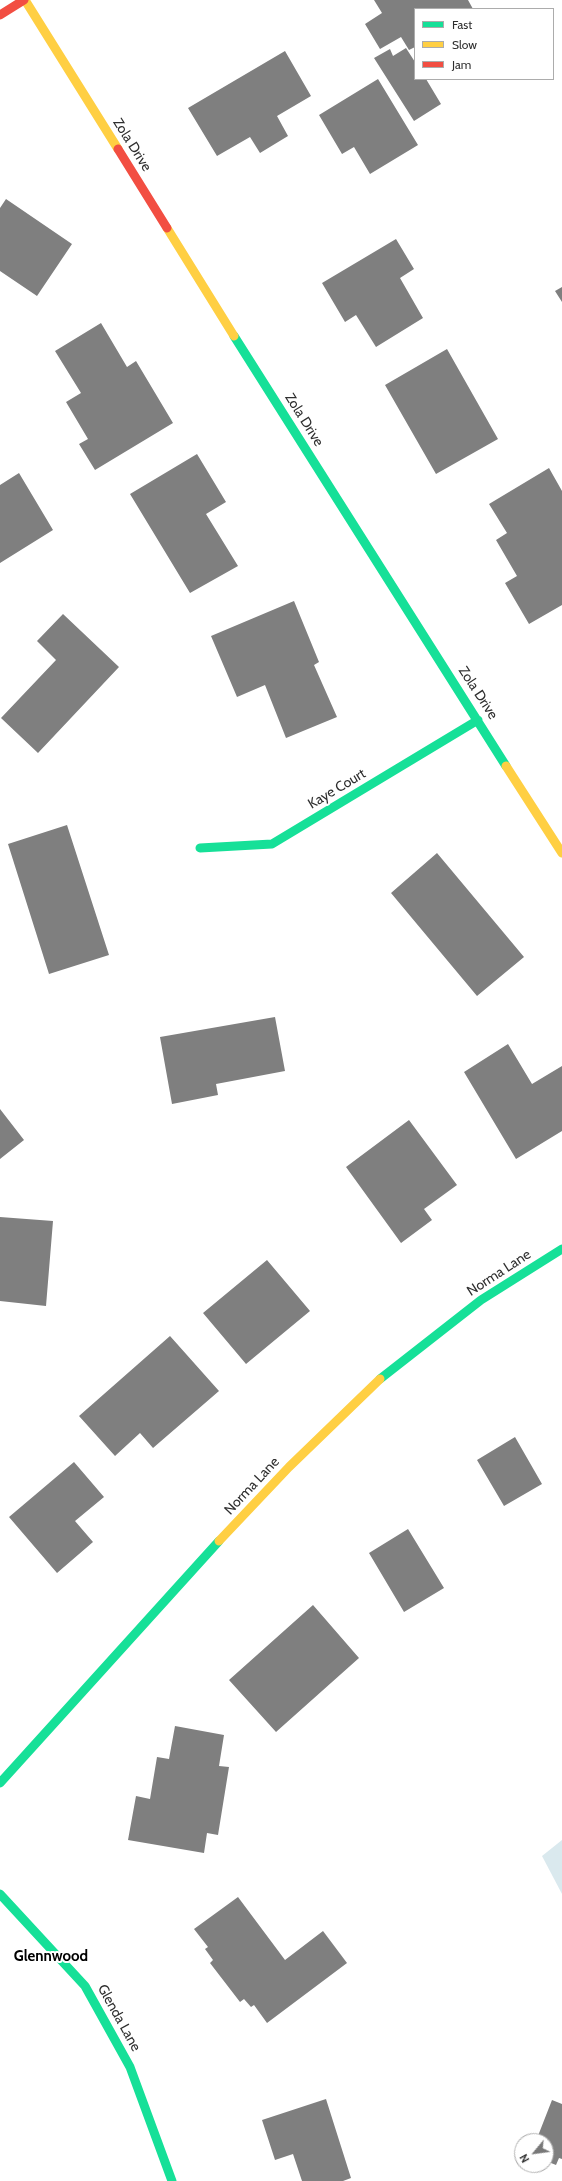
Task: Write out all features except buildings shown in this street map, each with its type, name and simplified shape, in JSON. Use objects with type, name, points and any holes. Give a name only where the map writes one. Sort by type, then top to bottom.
[{"type":"street","points":[[0,15],[24,0]]},
{"type":"street","name":"Zola Drive","points":[[24,0],[325,481],[562,853]]},
{"type":"street","name":"Kaye Court","points":[[200,848],[272,844],[478,720]]},
{"type":"street","name":"Norma Lane","points":[[0,1783],[199,1562],[289,1467],[385,1374],[481,1300],[562,1249]]},
{"type":"street","name":"Glenda Lane","points":[[0,1894],[22,1916],[85,1986],[130,2067],[172,2181]]},
{"type":"shaded area","points":[[562,1840],[562,1894],[542,1856]]},
{"type":"traffic: fast","points":[[234,336],[506,766]]},
{"type":"traffic: fast","points":[[200,848],[272,844],[478,720]]},
{"type":"traffic: fast","points":[[380,1379],[481,1300],[562,1249]]},
{"type":"traffic: fast","points":[[0,1783],[219,1541]]},
{"type":"traffic: fast","points":[[0,1894],[85,1986],[130,2067],[172,2181]]},
{"type":"traffic: slow","points":[[25,0],[118,149]]},
{"type":"traffic: slow","points":[[167,228],[234,336]]},
{"type":"traffic: slow","points":[[506,766],[562,853]]},
{"type":"traffic: slow","points":[[219,1541],[289,1467],[380,1379]]},
{"type":"traffic: jam","points":[[0,15],[24,0]]},
{"type":"traffic: jam","points":[[118,149],[167,228]]},
{"type":"district","name":"Glennwood","points":[[51,1957]]}]
